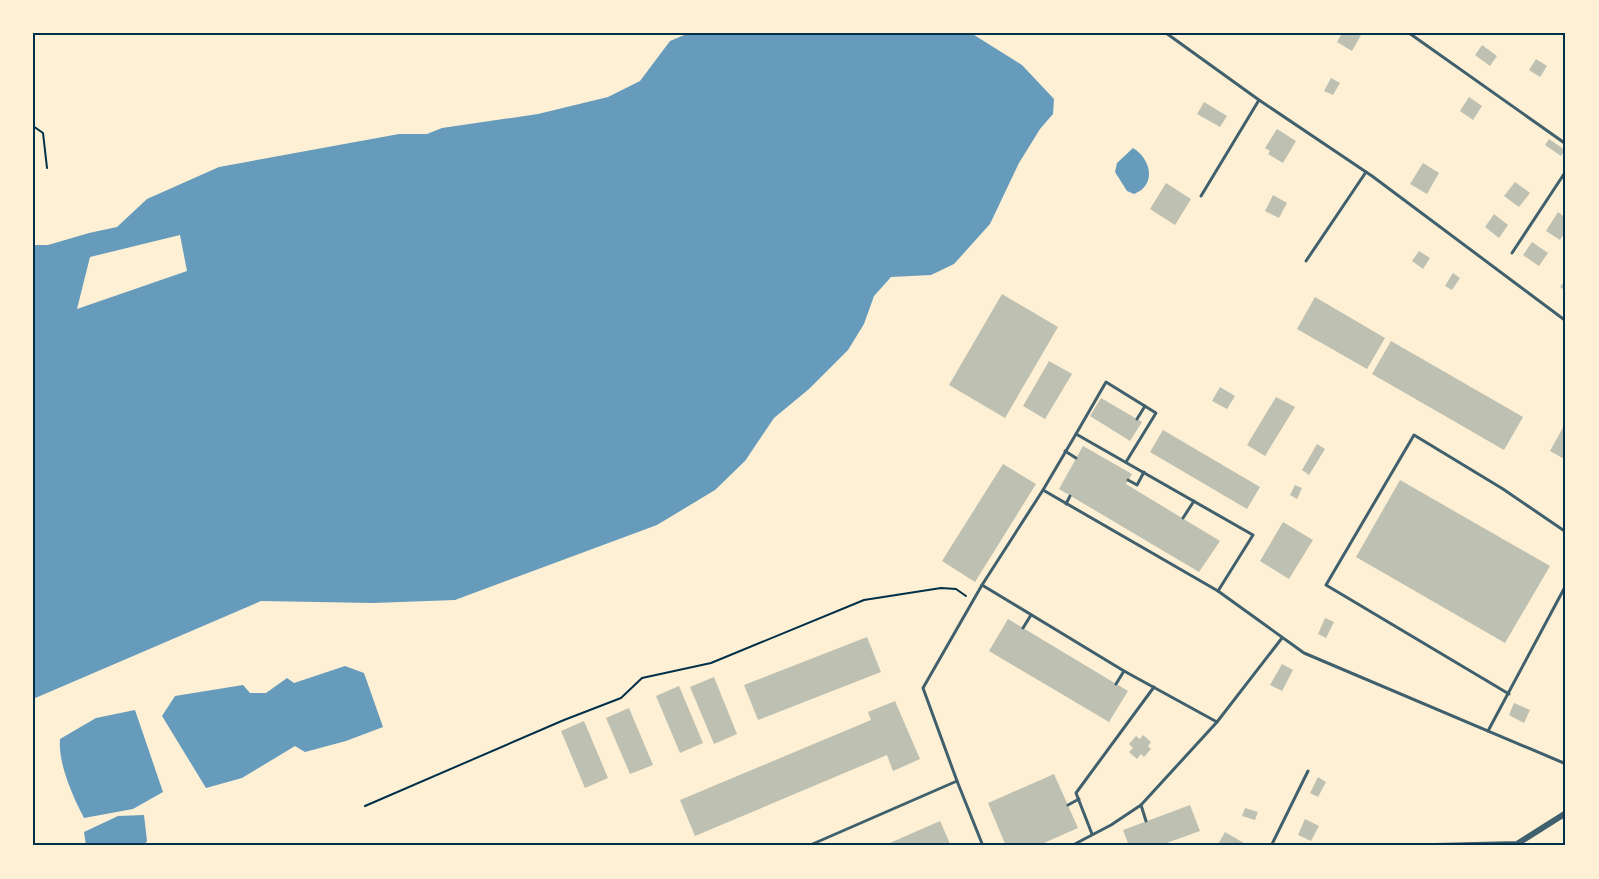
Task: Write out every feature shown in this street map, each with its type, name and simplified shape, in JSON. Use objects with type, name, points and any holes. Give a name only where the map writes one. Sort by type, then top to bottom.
[{"type":"street","points":[[1435,846],[1517,844],[1566,813]]},
{"type":"lane","points":[[1166,33],[1259,100],[1366,172],[1566,321]]},
{"type":"lane","points":[[1409,33],[1566,144]]},
{"type":"lane","points":[[1201,196],[1259,100]]},
{"type":"lane","points":[[1512,253],[1566,171]]},
{"type":"lane","points":[[1306,261],[1366,172]]},
{"type":"lane","points":[[983,846],[922,688],[1106,382],[1156,413],[1126,462]]},
{"type":"lane","points":[[1137,419],[1144,406]]},
{"type":"lane","points":[[1076,434],[1254,534],[1218,591]]},
{"type":"lane","points":[[1509,694],[1326,585],[1414,435],[1503,489],[1566,532]]},
{"type":"lane","points":[[1065,451],[1077,458]]},
{"type":"lane","points":[[1128,480],[1137,485],[1144,472]]},
{"type":"lane","points":[[1043,490],[1218,591],[1304,653],[1566,764]]},
{"type":"lane","points":[[1066,504],[1070,496]]},
{"type":"lane","points":[[1183,518],[1194,501]]},
{"type":"lane","points":[[982,585],[1124,671],[1216,722]]},
{"type":"lane","points":[[1488,731],[1566,585]]},
{"type":"lane","points":[[1023,628],[1031,615]]},
{"type":"lane","points":[[1071,846],[1112,825],[1141,805],[1216,722],[1282,638]]},
{"type":"lane","points":[[1116,684],[1124,671]]},
{"type":"lane","points":[[1092,834],[1076,793],[1154,687]]},
{"type":"lane","points":[[1271,846],[1308,771]]},
{"type":"lane","points":[[808,846],[957,781]]},
{"type":"lane","points":[[1068,805],[1079,800]]},
{"type":"lane","points":[[1141,805],[1146,821]]},
{"type":"path","points":[[33,126],[43,133],[47,168]]},
{"type":"path","points":[[365,806],[564,720],[621,698],[642,678],[711,663],[864,600],[941,588],[956,589],[973,601]]},
{"type":"water","points":[[689,33],[971,33],[1022,65],[1054,99],[1053,114],[1040,129],[1019,163],[990,224],[954,264],[931,275],[891,277],[874,296],[864,324],[848,350],[809,389],[774,418],[745,461],[715,490],[657,525],[455,600],[373,603],[261,601],[33,699],[33,245],[48,245],[117,227],[147,199],[219,167],[399,134],[427,134],[442,128],[538,114],[608,97],[640,81],[670,41]],"holes":[[[180,235],[187,271],[77,309],[90,257]]]},
{"type":"water","points":[[1133,148],[1144,159],[1149,172],[1146,185],[1134,194],[1127,191],[1115,172],[1117,163]]},
{"type":"water","points":[[345,666],[364,673],[383,727],[346,741],[305,752],[295,746],[242,778],[206,788],[162,716],[175,696],[243,685],[250,693],[266,693],[287,678],[294,683]]},
{"type":"water","points":[[135,710],[163,792],[133,809],[84,818],[64,769],[60,739],[96,718]]},
{"type":"water","points":[[144,815],[147,841],[144,846],[86,846],[84,832],[118,816]]},
{"type":"building","points":[[1342,33],[1361,35],[1352,51],[1337,42]]},
{"type":"building","points":[[1482,45],[1497,56],[1490,66],[1475,55]]},
{"type":"building","points":[[1536,59],[1547,66],[1540,77],[1529,70]]},
{"type":"building","points":[[1331,78],[1340,83],[1333,95],[1324,91]]},
{"type":"building","points":[[1469,97],[1482,106],[1473,120],[1460,111]]},
{"type":"building","points":[[1204,102],[1227,116],[1220,127],[1197,114]]},
{"type":"building","points":[[1277,129],[1296,141],[1283,163],[1268,154],[1270,151],[1265,148]]},
{"type":"building","points":[[1549,139],[1565,150],[1561,156],[1545,145]]},
{"type":"building","points":[[1423,163],[1439,173],[1427,194],[1410,184]]},
{"type":"building","points":[[1515,182],[1530,193],[1519,207],[1504,196]]},
{"type":"building","points":[[1166,183],[1191,199],[1175,225],[1150,209]]},
{"type":"building","points":[[1273,195],[1287,203],[1279,218],[1265,211]]},
{"type":"building","points":[[1558,212],[1566,218],[1566,231],[1560,240],[1546,231]]},
{"type":"building","points":[[1494,214],[1508,225],[1499,238],[1485,227]]},
{"type":"building","points":[[1532,242],[1548,253],[1539,266],[1523,255]]},
{"type":"building","points":[[1419,251],[1430,258],[1423,269],[1412,261]]},
{"type":"building","points":[[1453,273],[1460,278],[1452,290],[1445,286]]},
{"type":"building","points":[[1566,279],[1566,291],[1560,287]]},
{"type":"building","points":[[1002,294],[1058,327],[1005,418],[949,385]]},
{"type":"building","points":[[1315,297],[1385,338],[1367,369],[1297,329]]},
{"type":"building","points":[[1391,341],[1523,417],[1504,450],[1372,374]]},
{"type":"building","points":[[1049,361],[1072,374],[1045,419],[1023,406]]},
{"type":"building","points":[[1220,387],[1235,396],[1227,409],[1212,401]]},
{"type":"building","points":[[1276,397],[1295,407],[1265,456],[1247,445]]},
{"type":"building","points":[[1101,398],[1142,422],[1130,441],[1090,416]]},
{"type":"building","points":[[1566,422],[1566,460],[1550,451]]},
{"type":"building","points":[[1163,430],[1260,487],[1247,509],[1150,452]]},
{"type":"building","points":[[1317,444],[1325,449],[1309,475],[1302,470]]},
{"type":"building","points":[[1083,446],[1132,474],[1126,484],[1220,541],[1199,572],[1059,489]]},
{"type":"building","points":[[1003,464],[1036,484],[975,582],[942,561]]},
{"type":"building","points":[[1400,480],[1550,566],[1505,643],[1356,557]]},
{"type":"building","points":[[1295,485],[1302,488],[1297,499],[1290,495]]},
{"type":"building","points":[[1283,522],[1313,540],[1289,579],[1260,561]]},
{"type":"building","points":[[1325,618],[1334,622],[1326,638],[1318,634]]},
{"type":"building","points":[[1008,619],[1128,691],[1109,722],[989,651]]},
{"type":"building","points":[[867,637],[881,672],[758,720],[744,685]]},
{"type":"building","points":[[1282,664],[1293,670],[1282,691],[1270,685]]},
{"type":"building","points":[[714,677],[737,734],[714,744],[690,687]]},
{"type":"building","points":[[679,686],[703,743],[680,753],[656,696]]},
{"type":"building","points":[[895,701],[920,759],[893,771],[887,755],[695,836],[680,800],[871,720],[868,712]]},
{"type":"building","points":[[1514,703],[1530,710],[1524,723],[1509,715]]},
{"type":"building","points":[[629,708],[653,765],[630,774],[606,718]]},
{"type":"building","points":[[584,721],[608,778],[585,788],[561,731]]},
{"type":"building","points":[[1143,735],[1151,742],[1148,746],[1151,749],[1144,757],[1141,754],[1137,759],[1129,752],[1133,748],[1129,744],[1136,736],[1140,739]]},
{"type":"building","points":[[1054,774],[1078,828],[1037,846],[1006,846],[988,803]]},
{"type":"building","points":[[1318,777],[1326,782],[1318,797],[1310,793]]},
{"type":"building","points":[[1190,805],[1200,831],[1164,844],[1165,846],[1129,846],[1123,830]]},
{"type":"building","points":[[1245,808],[1258,812],[1255,820],[1242,816]]},
{"type":"building","points":[[1305,819],[1319,826],[1311,841],[1298,835]]},
{"type":"building","points":[[940,821],[951,846],[883,846]]},
{"type":"building","points":[[1225,832],[1249,846],[1217,846]]}]
